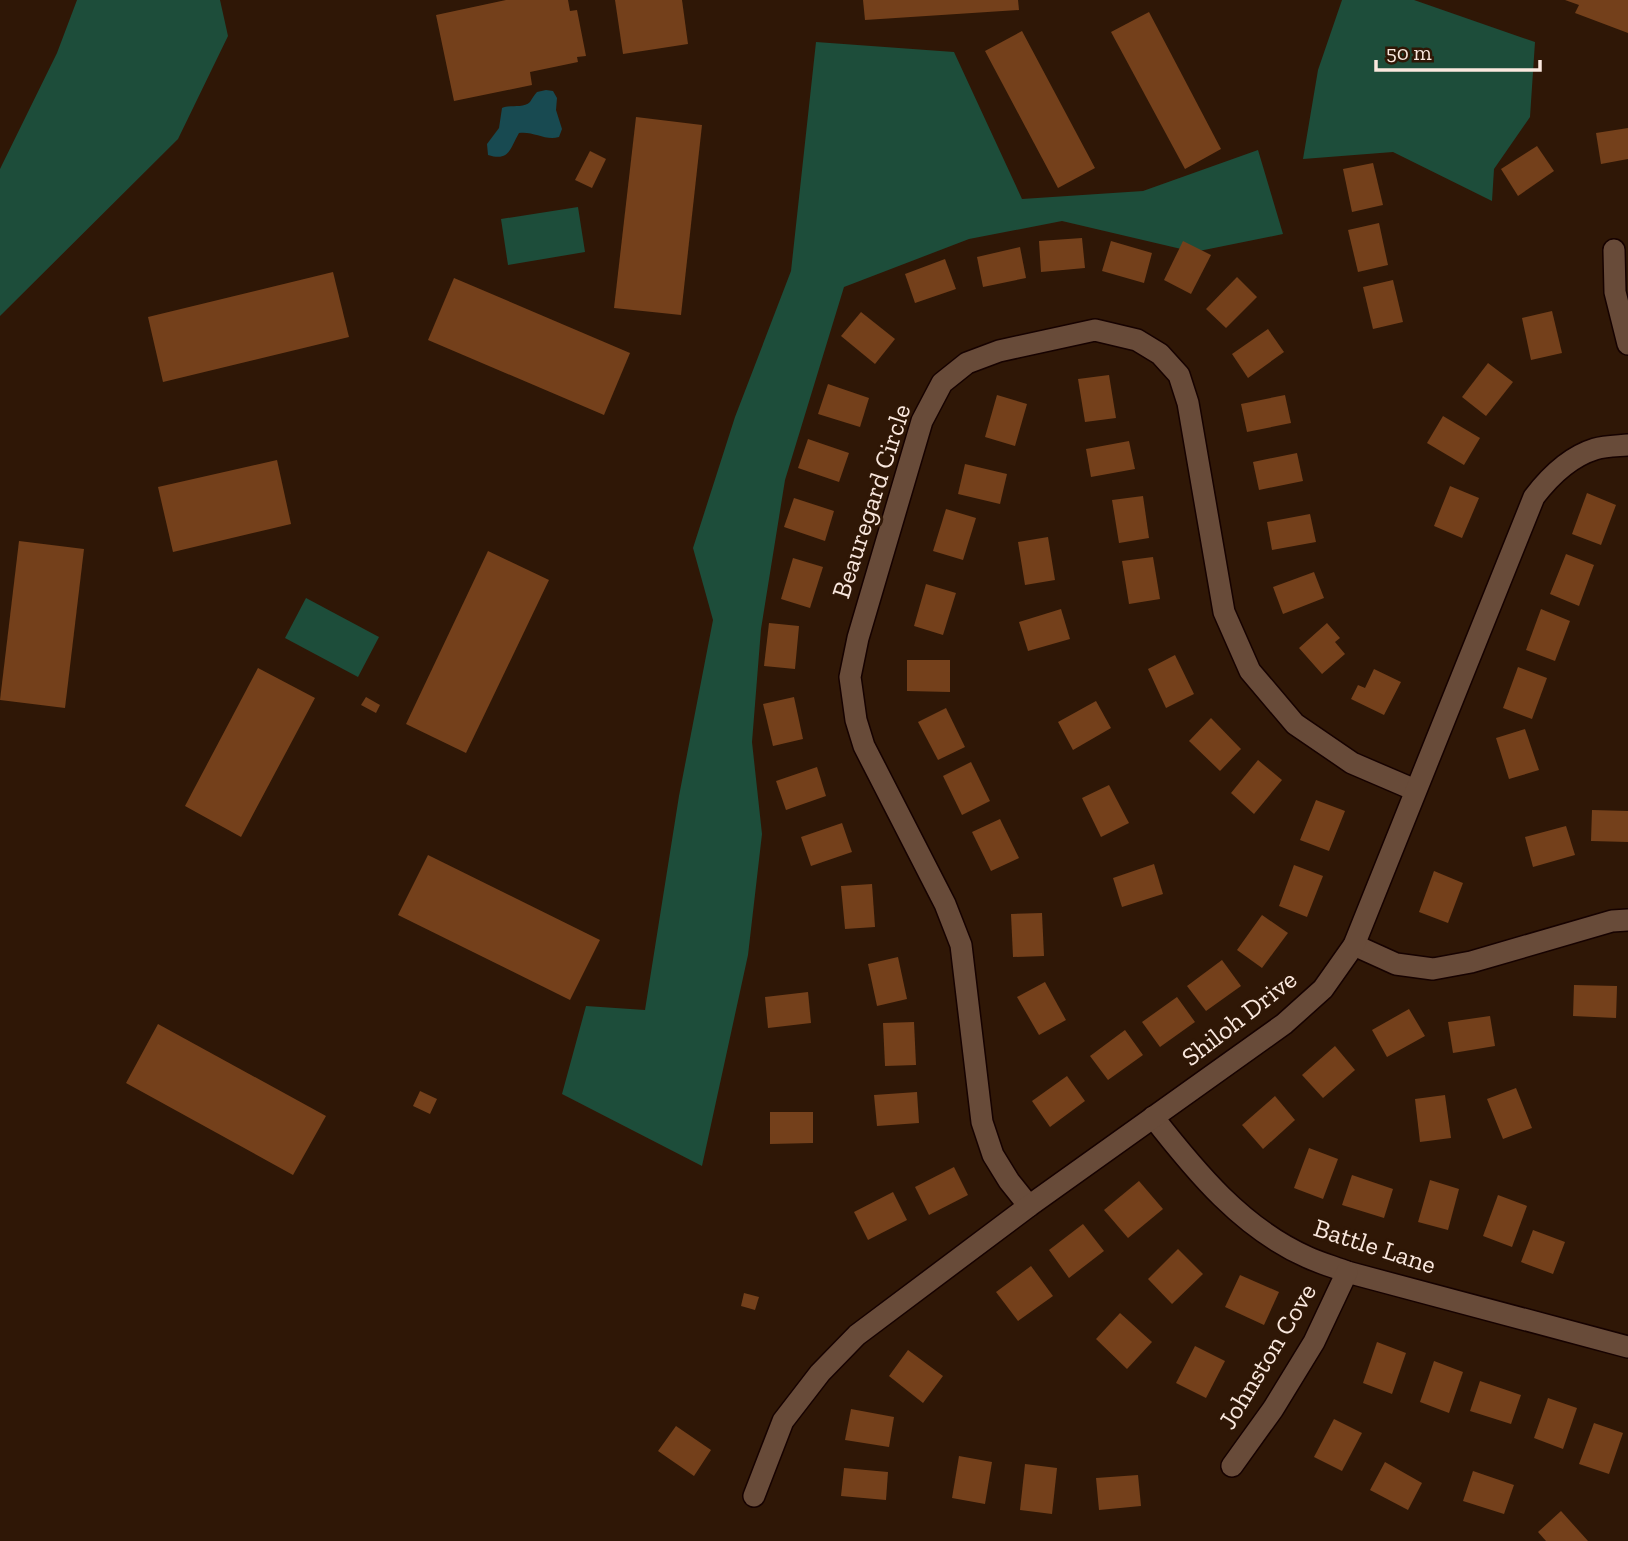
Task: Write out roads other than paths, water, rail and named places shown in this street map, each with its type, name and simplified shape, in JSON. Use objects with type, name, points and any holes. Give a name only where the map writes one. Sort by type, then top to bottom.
[{"type":"street","points":[[1614,250],[1615,292],[1628,344]]},
{"type":"street","name":"Beauregard Circle","points":[[1029,1206],[993,1155],[982,1122],[961,945],[945,904],[864,746],[852,701],[850,677],[861,628],[922,421],[942,383],[967,363],[999,351],[1095,330],[1137,340],[1160,354],[1179,375],[1188,403],[1224,612],[1250,671],[1295,724],[1352,763],[1415,790]]},
{"type":"street","name":"Shiloh Drive","points":[[754,1496],[783,1421],[820,1373],[857,1335],[1029,1206],[1284,1024],[1323,989],[1354,945],[1534,497],[1549,478],[1568,462],[1595,449],[1628,445]]},
{"type":"street","points":[[1354,945],[1396,964],[1433,969],[1471,961],[1612,921],[1628,920]]},
{"type":"street","name":"Battle Lane","points":[[1153,1117],[1190,1164],[1222,1198],[1262,1231],[1306,1256],[1347,1272],[1628,1347]]},
{"type":"street","name":"Johnston Cove","points":[[1232,1466],[1273,1409],[1314,1342],[1347,1272]]},
{"type":"water","points":[[553,91],[557,98],[556,110],[562,129],[559,137],[519,133],[505,155],[488,155],[487,144],[499,128],[502,108],[527,104],[537,92]]}]
